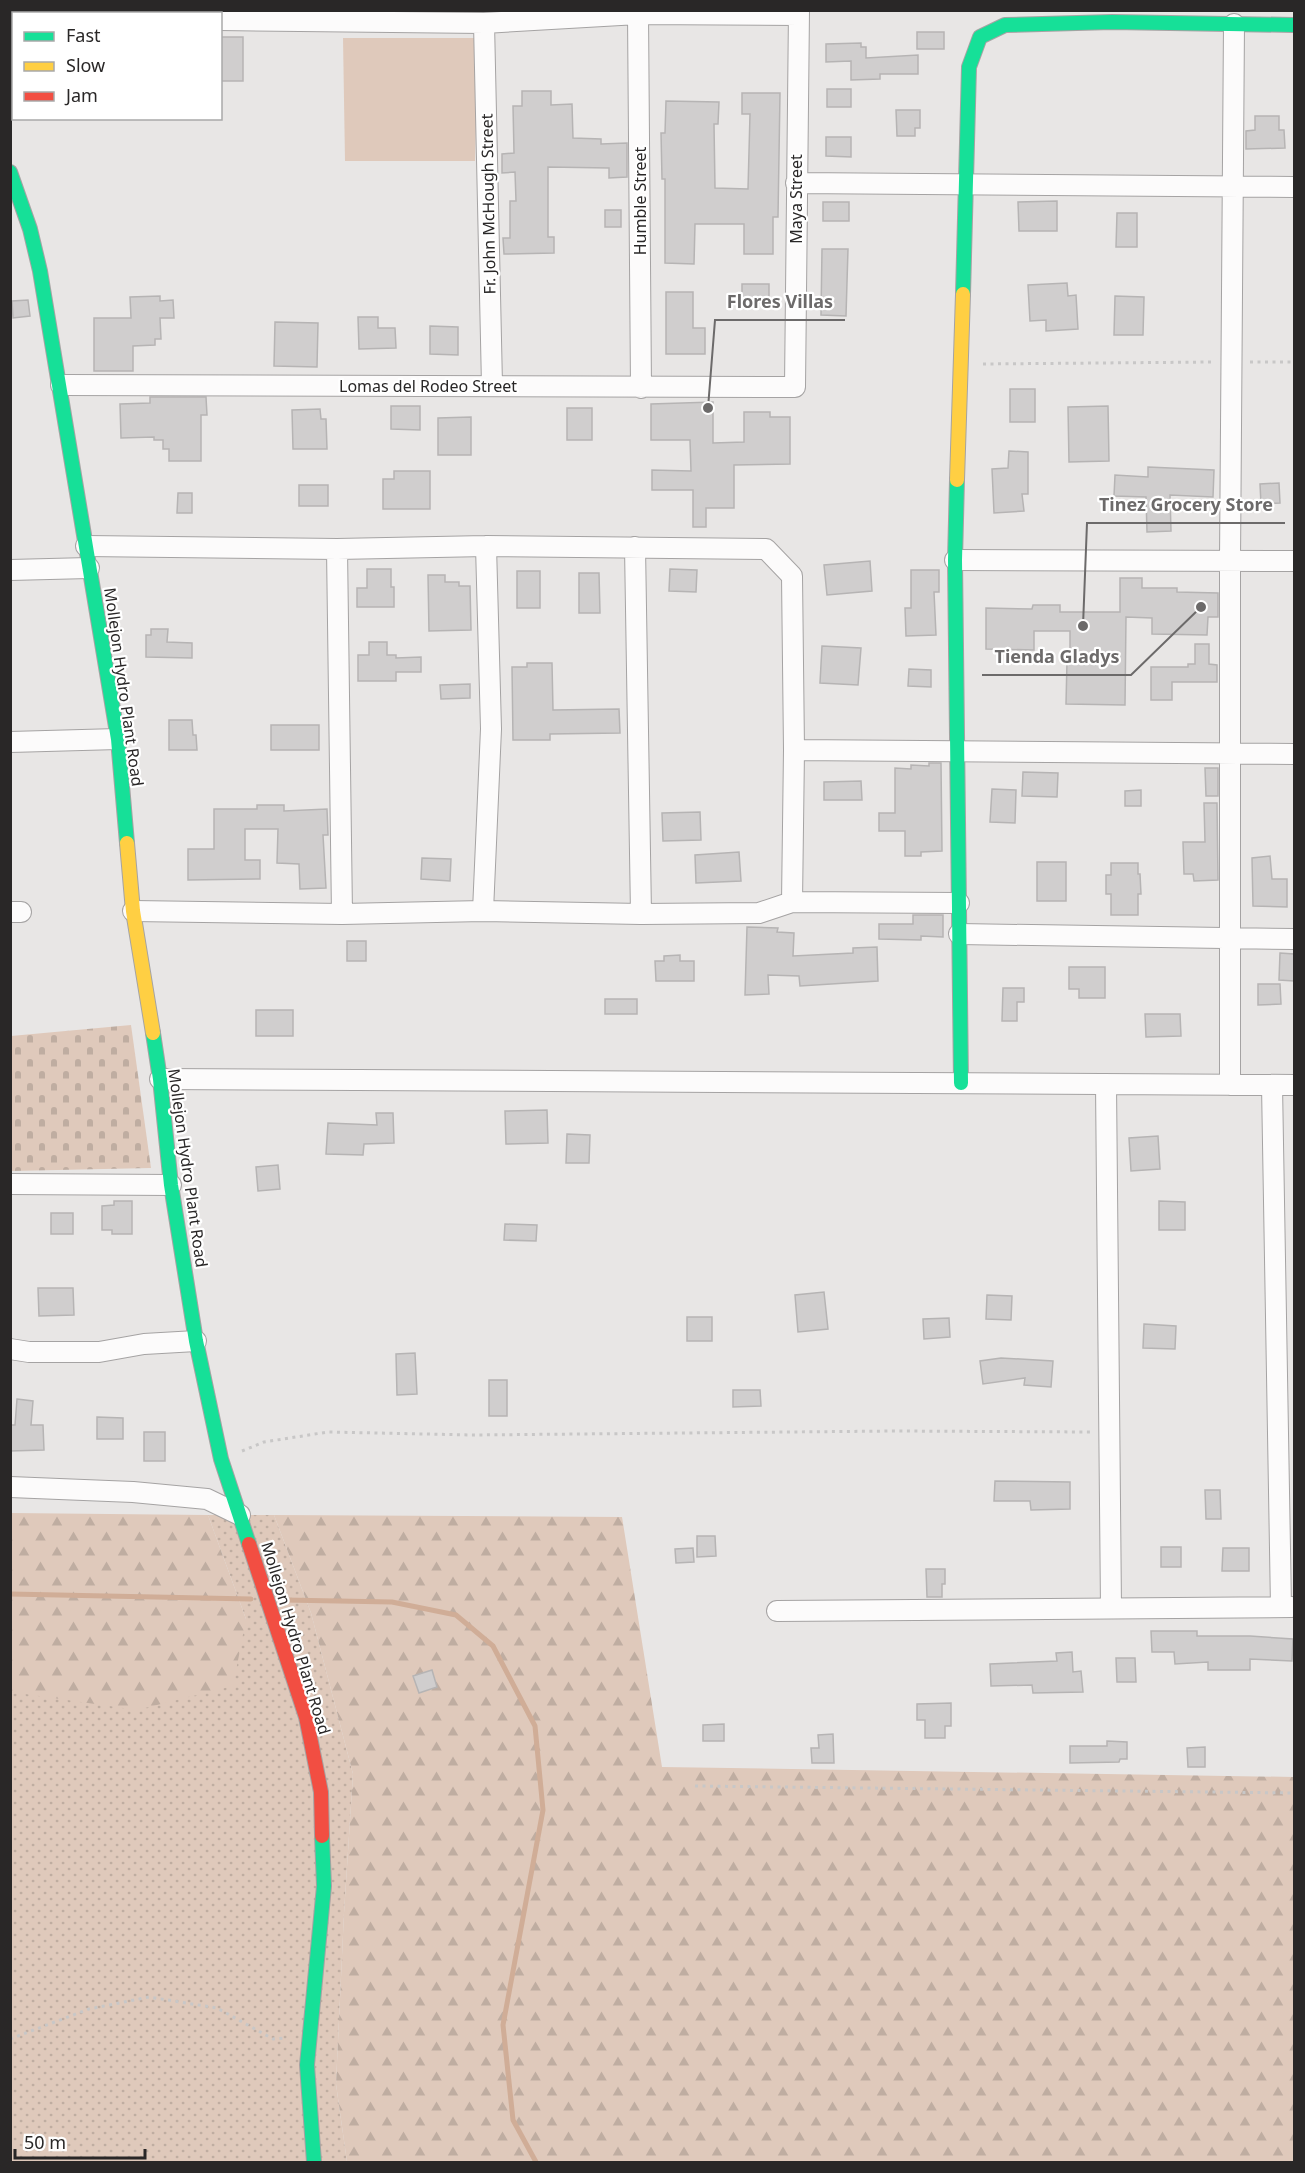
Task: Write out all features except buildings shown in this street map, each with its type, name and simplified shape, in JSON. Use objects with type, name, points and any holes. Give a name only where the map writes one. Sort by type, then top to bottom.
[{"type":"street","points":[[222,20],[484,23],[638,14],[799,13]]},
{"type":"street","name":"Maya Street","points":[[795,387],[799,13]]},
{"type":"street","name":"Humble Street","points":[[638,14],[641,388]]},
{"type":"street","points":[[961,1083],[955,560],[969,67],[980,37],[1005,25],[1112,16],[1234,24],[1294,25]]},
{"type":"street","name":"Fr. John McHough Street","points":[[484,23],[492,385]]},
{"type":"street","points":[[1230,1085],[1230,561],[1234,24]]},
{"type":"street","name":"Mollejon Hydro Plant Road","points":[[10,172],[30,229],[40,271],[106,662],[118,739],[134,911],[160,1078],[171,1185],[196,1341],[221,1460],[306,1717],[321,1792],[324,1886],[307,2065],[314,2163]]},
{"type":"street","points":[[796,183],[1294,187]]},
{"type":"street","name":"Lomas del Rodeo Street","points":[[61,385],[795,387]]},
{"type":"street","points":[[86,546],[337,549],[486,546],[766,549],[792,576],[794,750],[792,902]]},
{"type":"street","points":[[483,911],[491,729],[486,546]]},
{"type":"street","points":[[634,547],[641,914]]},
{"type":"street","points":[[337,549],[342,914]]},
{"type":"street","points":[[955,560],[1294,561]]},
{"type":"street","points":[[10,570],[89,568]]},
{"type":"street","points":[[10,742],[118,739]]},
{"type":"street","points":[[794,750],[1294,754]]},
{"type":"street","points":[[134,911],[342,914],[483,911],[641,914],[759,913],[792,902],[959,903]]},
{"type":"street","points":[[959,934],[1294,939]]},
{"type":"street","points":[[160,1078],[1294,1085]]},
{"type":"street","points":[[1106,1084],[1111,1608]]},
{"type":"street","points":[[777,1611],[1288,1607],[1272,1085]]},
{"type":"street","points":[[10,1184],[171,1185]]},
{"type":"street","points":[[10,1349],[29,1352],[99,1352],[144,1344],[196,1341]]},
{"type":"street","points":[[10,1487],[133,1492],[207,1499],[240,1515]]},
{"type":"path","points":[[961,364],[1294,362]]},
{"type":"path","points":[[221,1460],[264,1442],[328,1432],[472,1435],[1109,1432]]},
{"type":"path","points":[[695,1786],[1294,1793]]},
{"type":"path","points":[[10,2039],[89,2009],[149,1997],[217,2008],[273,2039],[310,2034]]},
{"type":"green space","points":[[343,38],[478,38],[475,161],[345,161]]},
{"type":"green space","points":[[131,1025],[151,1168],[11,1171],[11,1036]]},
{"type":"green space","points":[[11,1513],[208,1515],[246,1619],[233,1686],[137,1710],[18,1693],[11,1694]]},
{"type":"green space","points":[[208,1515],[274,1515],[311,1613],[353,1774],[336,2084],[347,2162],[11,2162],[11,1694],[246,1619]]},
{"type":"green space","points":[[274,1515],[622,1517],[662,1767],[1294,1777],[1294,2162],[347,2162],[336,2084],[353,1774],[311,1613]]},
{"type":"waterway","points":[[10,1594],[251,1599]]},
{"type":"waterway","points":[[284,1600],[392,1602],[456,1615],[493,1646],[535,1726],[543,1810],[503,2025],[513,2120],[536,2162]]},
{"type":"traffic: fast","points":[[963,294],[969,67],[980,37],[1005,25],[1112,22],[1294,25]]},
{"type":"traffic: fast","points":[[10,172],[30,229],[40,271],[118,739],[127,843]]},
{"type":"traffic: fast","points":[[957,480],[955,560],[961,1083]]},
{"type":"traffic: fast","points":[[153,1033],[171,1185],[196,1341],[221,1459],[249,1544]]},
{"type":"traffic: fast","points":[[314,2162],[307,2065],[324,1886],[322,1836]]},
{"type":"traffic: slow","points":[[957,480],[963,294]]},
{"type":"traffic: slow","points":[[127,843],[133,911],[153,1033]]},
{"type":"traffic: jam","points":[[249,1544],[306,1717],[321,1792],[322,1836]]},
{"type":"place","name":"Flores Villas","points":[[708,408]]},
{"type":"place","name":"Tienda Gladys","points":[[1201,607]]},
{"type":"place","name":"Tinez Grocery Store","points":[[1083,626]]}]
